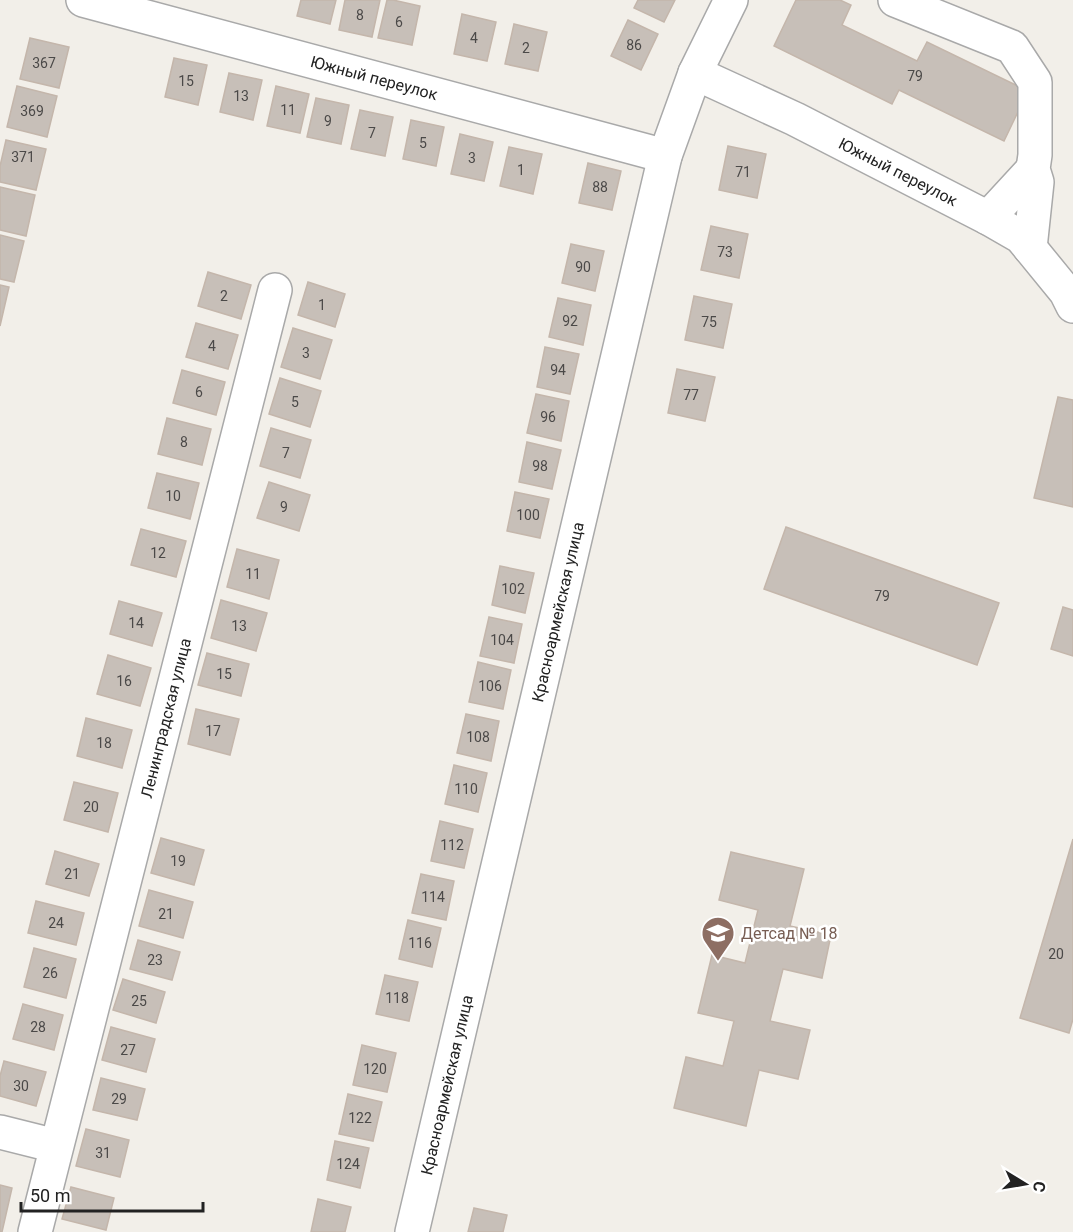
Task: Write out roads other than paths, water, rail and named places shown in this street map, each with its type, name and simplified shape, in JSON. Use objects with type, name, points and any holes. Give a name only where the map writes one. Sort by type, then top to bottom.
[{"type":"street","name":"Южный переулок","points":[[83,0],[665,156]]},
{"type":"street","name":"Красноармейская улица","points":[[412,1232],[665,156],[695,72],[730,0]]},
{"type":"street","points":[[895,0],[1012,47],[1035,82],[1033,169],[1037,182],[1030,249]]},
{"type":"street","name":"Южный переулок","points":[[695,72],[795,119],[1021,237],[1066,292],[1073,306]]},
{"type":"street","points":[[988,218],[1033,169]]},
{"type":"street","name":"Ленинградская улица","points":[[35,1232],[275,290]]},
{"type":"street","points":[[0,1132],[56,1146]]},
{"type":"place","name":"Детсад № 18","points":[[718,962]]}]
